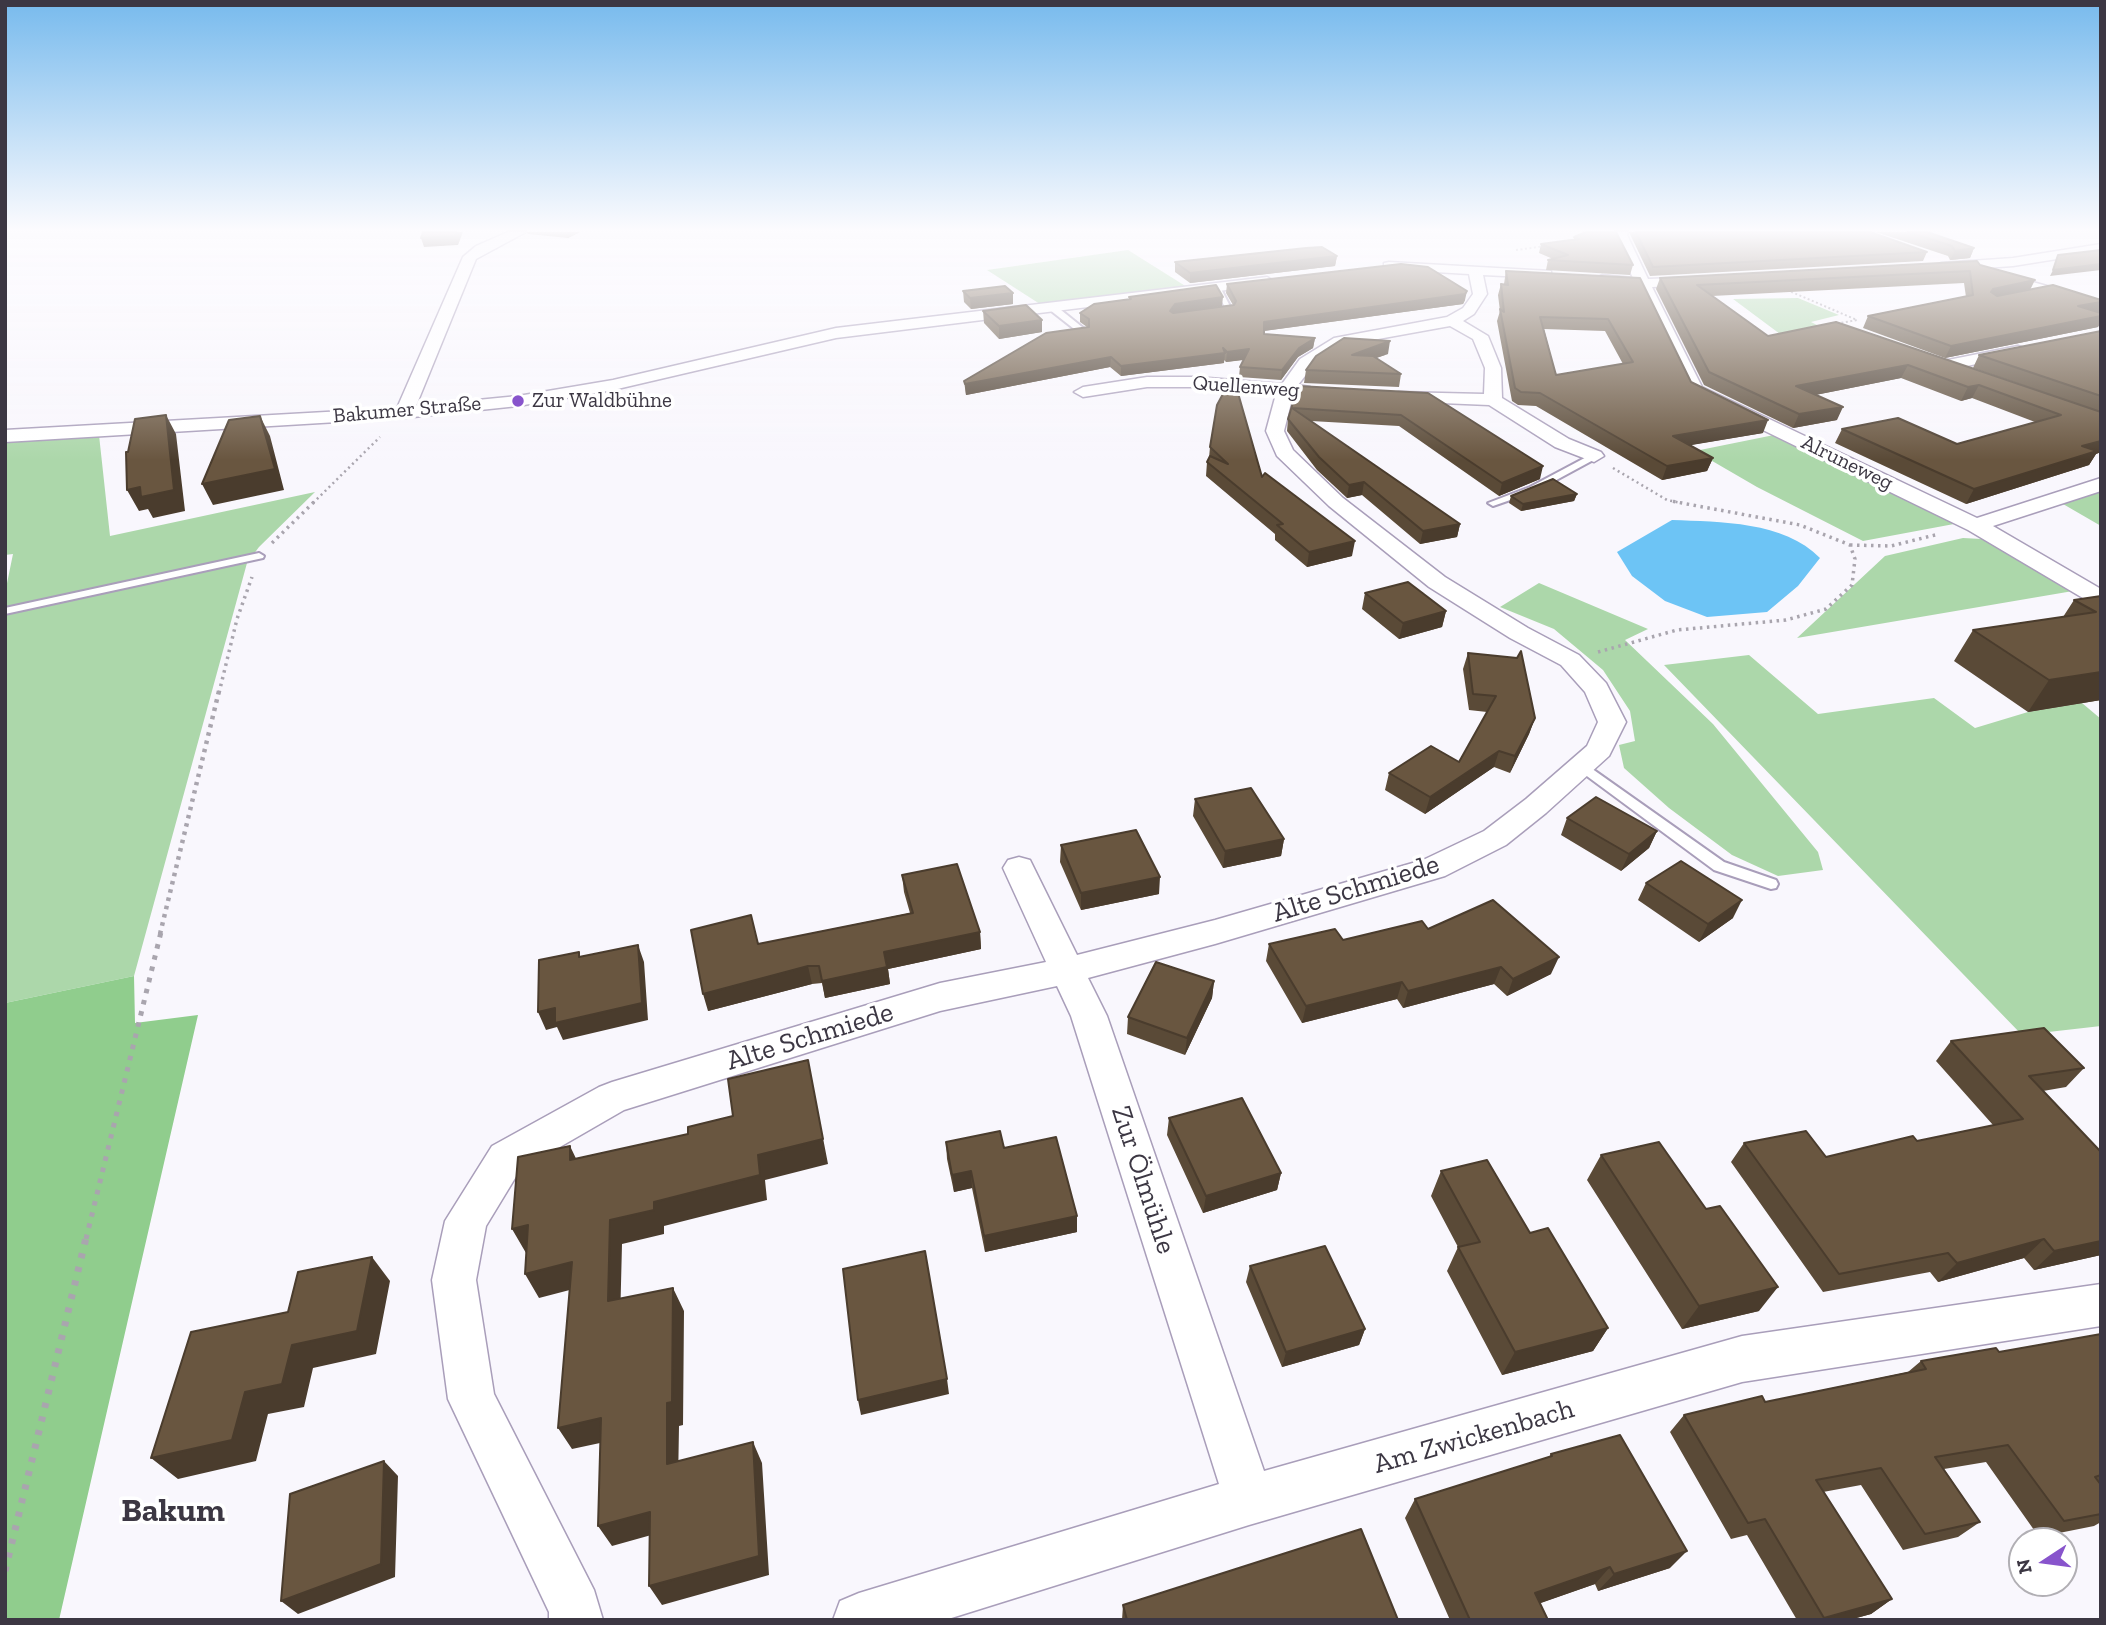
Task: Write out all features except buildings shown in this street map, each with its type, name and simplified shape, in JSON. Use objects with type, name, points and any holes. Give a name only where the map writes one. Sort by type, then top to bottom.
[{"type":"street","points":[[404,413],[448,308]]},
{"type":"street","name":"Bakumer Straße","points":[[5,436],[404,413],[518,401],[613,385],[836,333],[1053,308]]},
{"type":"street","points":[[1452,321],[1471,308]]},
{"type":"street","name":"Alruneweg","points":[[1657,308],[1695,390],[1976,525],[2101,599]]},
{"type":"street","points":[[1452,321],[1480,336],[1493,368],[1493,400]]},
{"type":"street","name":"Alte Schmiede","points":[[576,1620],[575,1609],[471,1399],[454,1280],[466,1221],[506,1158],[612,1098],[940,998],[1067,971],[1434,869],[1495,838],[1599,750],[1612,722],[1597,689],[1570,660],[1437,582],[1336,502],[1284,452],[1275,431],[1286,390],[1306,363],[1340,341],[1452,321]]},
{"type":"street","points":[[1969,375],[1936,363],[2030,348]]},
{"type":"street","name":"Quellenweg","points":[[1083,392],[1147,382],[1197,382],[1326,392]]},
{"type":"street","points":[[1379,396],[1493,400],[1562,443],[1594,456]]},
{"type":"street","points":[[1976,525],[2101,484]]},
{"type":"street","name":"Zur Ölmühle","points":[[1019,868],[1089,1016],[1249,1500]]},
{"type":"street","name":"Am Zwickenbach","points":[[859,1620],[1249,1500],[1742,1359],[2101,1305]]},
{"type":"lane","points":[[1053,308],[1084,333],[1060,337]]},
{"type":"lane","points":[[1208,313],[1230,310],[1229,308]]},
{"type":"lane","points":[[1493,503],[1533,489],[1594,456]]},
{"type":"lane","points":[[5,611],[259,556]]},
{"type":"lane","points":[[1581,765],[1719,866],[1770,884]]},
{"type":"path","points":[[1828,308],[1857,320],[1830,324]]},
{"type":"path","points":[[5,1571],[237,619],[259,556],[404,413]]},
{"type":"path","points":[[1594,456],[1667,500],[1800,525],[1850,545],[1891,545],[1976,525]]},
{"type":"path","points":[[1570,660],[1677,630],[1786,620],[1826,609],[1852,585],[1855,559],[1850,545]]},
{"type":"green space","points":[[1745,308],[1822,308],[1839,315],[1811,322],[1819,326],[1780,334]]},
{"type":"green space","points":[[99,435],[110,536],[315,492],[259,547],[247,563],[134,976],[5,1003],[5,593],[13,554],[5,555],[5,442]]},
{"type":"green space","points":[[1774,435],[1954,524],[1863,541],[1757,487],[1695,451]]},
{"type":"green space","points":[[2101,491],[2101,526],[2063,504]]},
{"type":"green space","points":[[1963,538],[1982,539],[2073,591],[1797,638],[1885,556]]},
{"type":"green space","points":[[1539,583],[1648,629],[1625,640],[1713,724],[1818,852],[1823,870],[1778,876],[1732,855],[1669,808],[1624,768],[1619,745],[1635,741],[1630,711],[1603,670],[1554,629],[1500,607]]},
{"type":"green space","points":[[1749,655],[1818,714],[1934,698],[1975,728],[2028,712],[2082,703],[2101,719],[2101,1026],[2022,1035],[1664,665]]},
{"type":"green space","points":[[134,976],[135,1023],[198,1015],[59,1620],[5,1620],[5,1003]]},
{"type":"water","points":[[1672,520],[1730,523],[1770,530],[1805,546],[1820,558],[1798,586],[1767,612],[1707,617],[1665,601],[1632,576],[1617,552]]},
{"type":"place","name":"Zur Waldbühne","points":[[518,401]]},
{"type":"district","name":"Bakum","points":[[173,1512]]}]
